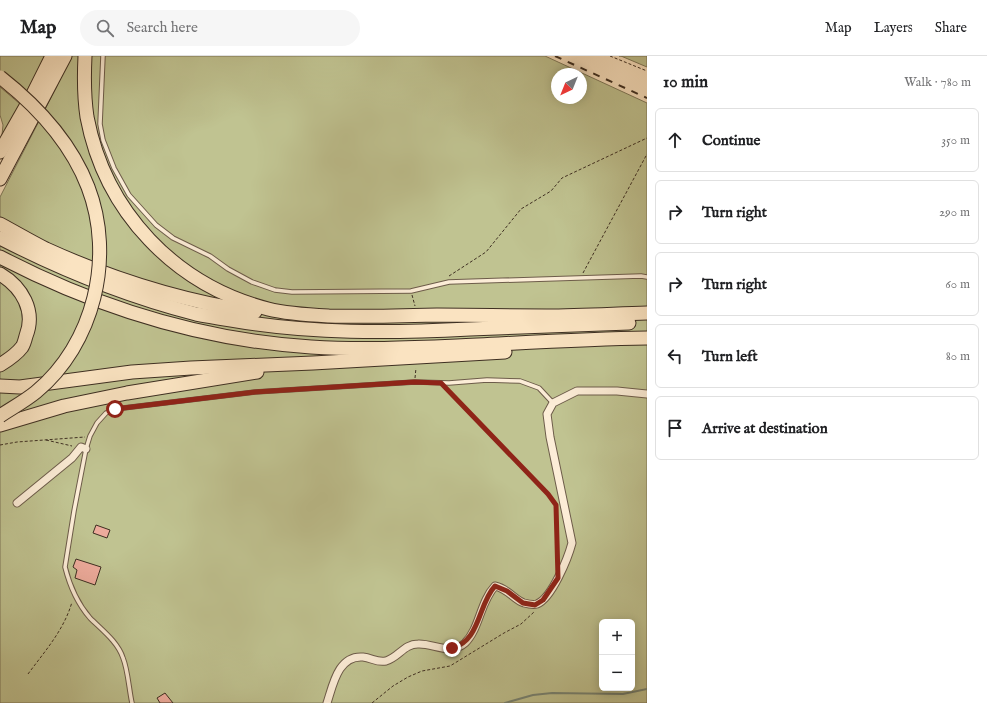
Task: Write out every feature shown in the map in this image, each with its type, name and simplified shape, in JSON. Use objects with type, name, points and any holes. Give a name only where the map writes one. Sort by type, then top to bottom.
[{"type":"highway","points":[[0,152],[33,94],[52,56]]},
{"type":"highway","points":[[0,179],[66,56]]},
{"type":"highway","points":[[85,56],[85,97],[87,117],[100,161],[121,204],[152,243],[192,276],[218,291],[243,302],[270,310],[305,315],[373,317],[440,315],[546,316],[647,313]]},
{"type":"highway","points":[[0,77],[19,92],[44,117],[61,139],[75,161],[88,187],[95,210],[99,237],[100,259],[94,300],[87,322],[74,348],[58,369],[36,392],[0,416]]},
{"type":"highway","points":[[0,224],[45,248],[131,282],[183,298],[238,310],[314,319],[373,320],[480,316]]},
{"type":"highway","points":[[0,238],[80,277],[140,298],[197,314],[261,325],[312,330],[393,332],[647,322]]},
{"type":"highway","points":[[0,257],[69,290],[126,311],[188,328],[254,341],[311,347],[363,348],[647,338]]},
{"type":"highway","points":[[0,274],[17,287],[26,301],[30,314],[29,329],[22,347],[10,358],[0,364]]},
{"type":"highway","points":[[0,386],[20,387],[132,372],[191,368],[647,345]]},
{"type":"highway","points":[[0,425],[64,406],[127,393],[243,374],[530,351]]},
{"type":"street","points":[[326,703],[340,668],[355,657],[364,657],[376,662],[386,661],[396,657],[407,646],[418,644],[436,648],[452,648],[458,647],[465,643],[475,627],[490,592],[495,586],[507,591],[523,603],[535,605],[543,600],[558,578],[568,558],[572,543],[550,436],[547,414],[553,403],[577,391],[647,394]]},
{"type":"street","points":[[17,503],[83,448]]},
{"type":"lane","points":[[103,56],[100,124],[103,140],[114,168],[129,195],[156,226],[172,238],[210,256],[228,269],[252,282],[275,290],[292,292],[411,291],[449,282],[647,277]]},
{"type":"lane","points":[[132,703],[123,657],[113,641],[83,609],[72,591],[65,567],[83,448],[97,423],[106,413],[115,409],[255,392],[414,382],[441,383],[487,380],[520,380],[539,388],[553,403]]},
{"type":"path","points":[[610,56],[647,71]]},
{"type":"path","points":[[437,285],[486,252],[521,209],[551,191],[562,178],[647,138]]},
{"type":"path","points":[[580,279],[647,154]]},
{"type":"path","points":[[411,291],[415,306]]},
{"type":"path","points":[[414,382],[416,368]]},
{"type":"path","points":[[441,383],[548,494],[556,505],[558,563]]},
{"type":"path","points":[[0,445],[90,436]]},
{"type":"path","points":[[44,440],[83,448]]},
{"type":"path","points":[[28,674],[57,635],[72,602],[72,591]]},
{"type":"path","points":[[372,703],[393,686],[408,677],[422,671],[450,666],[504,632],[521,624],[534,611]]},
{"type":"green space","points":[[0,56],[46,56],[25,94],[0,73]]},
{"type":"green space","points":[[70,56],[545,56],[571,68],[551,68],[551,104],[587,104],[587,75],[647,103],[647,703],[0,703],[0,197],[56,88]]},
{"type":"green space","points":[[621,56],[647,56],[647,67]]},
{"type":"green space","points":[[0,87],[20,104],[3,136],[3,125],[0,115]]},
{"type":"building","points":[[96,525],[110,530],[107,538],[93,533]]},
{"type":"building","points":[[76,559],[101,567],[95,585],[75,578],[77,570],[73,567]]},
{"type":"building","points":[[165,693],[173,703],[160,703],[157,698]]},
{"type":"waterway","points":[[505,703],[533,695],[552,693],[623,694],[647,689]]},
{"type":"railway","points":[[555,56],[647,98]]},
{"type":"route","points":[[115,409],[255,392],[414,382],[441,383],[548,494],[556,505],[558,578],[543,600],[535,605],[523,603],[507,591],[495,586],[490,592],[475,627],[465,643],[458,647],[452,648]]}]
